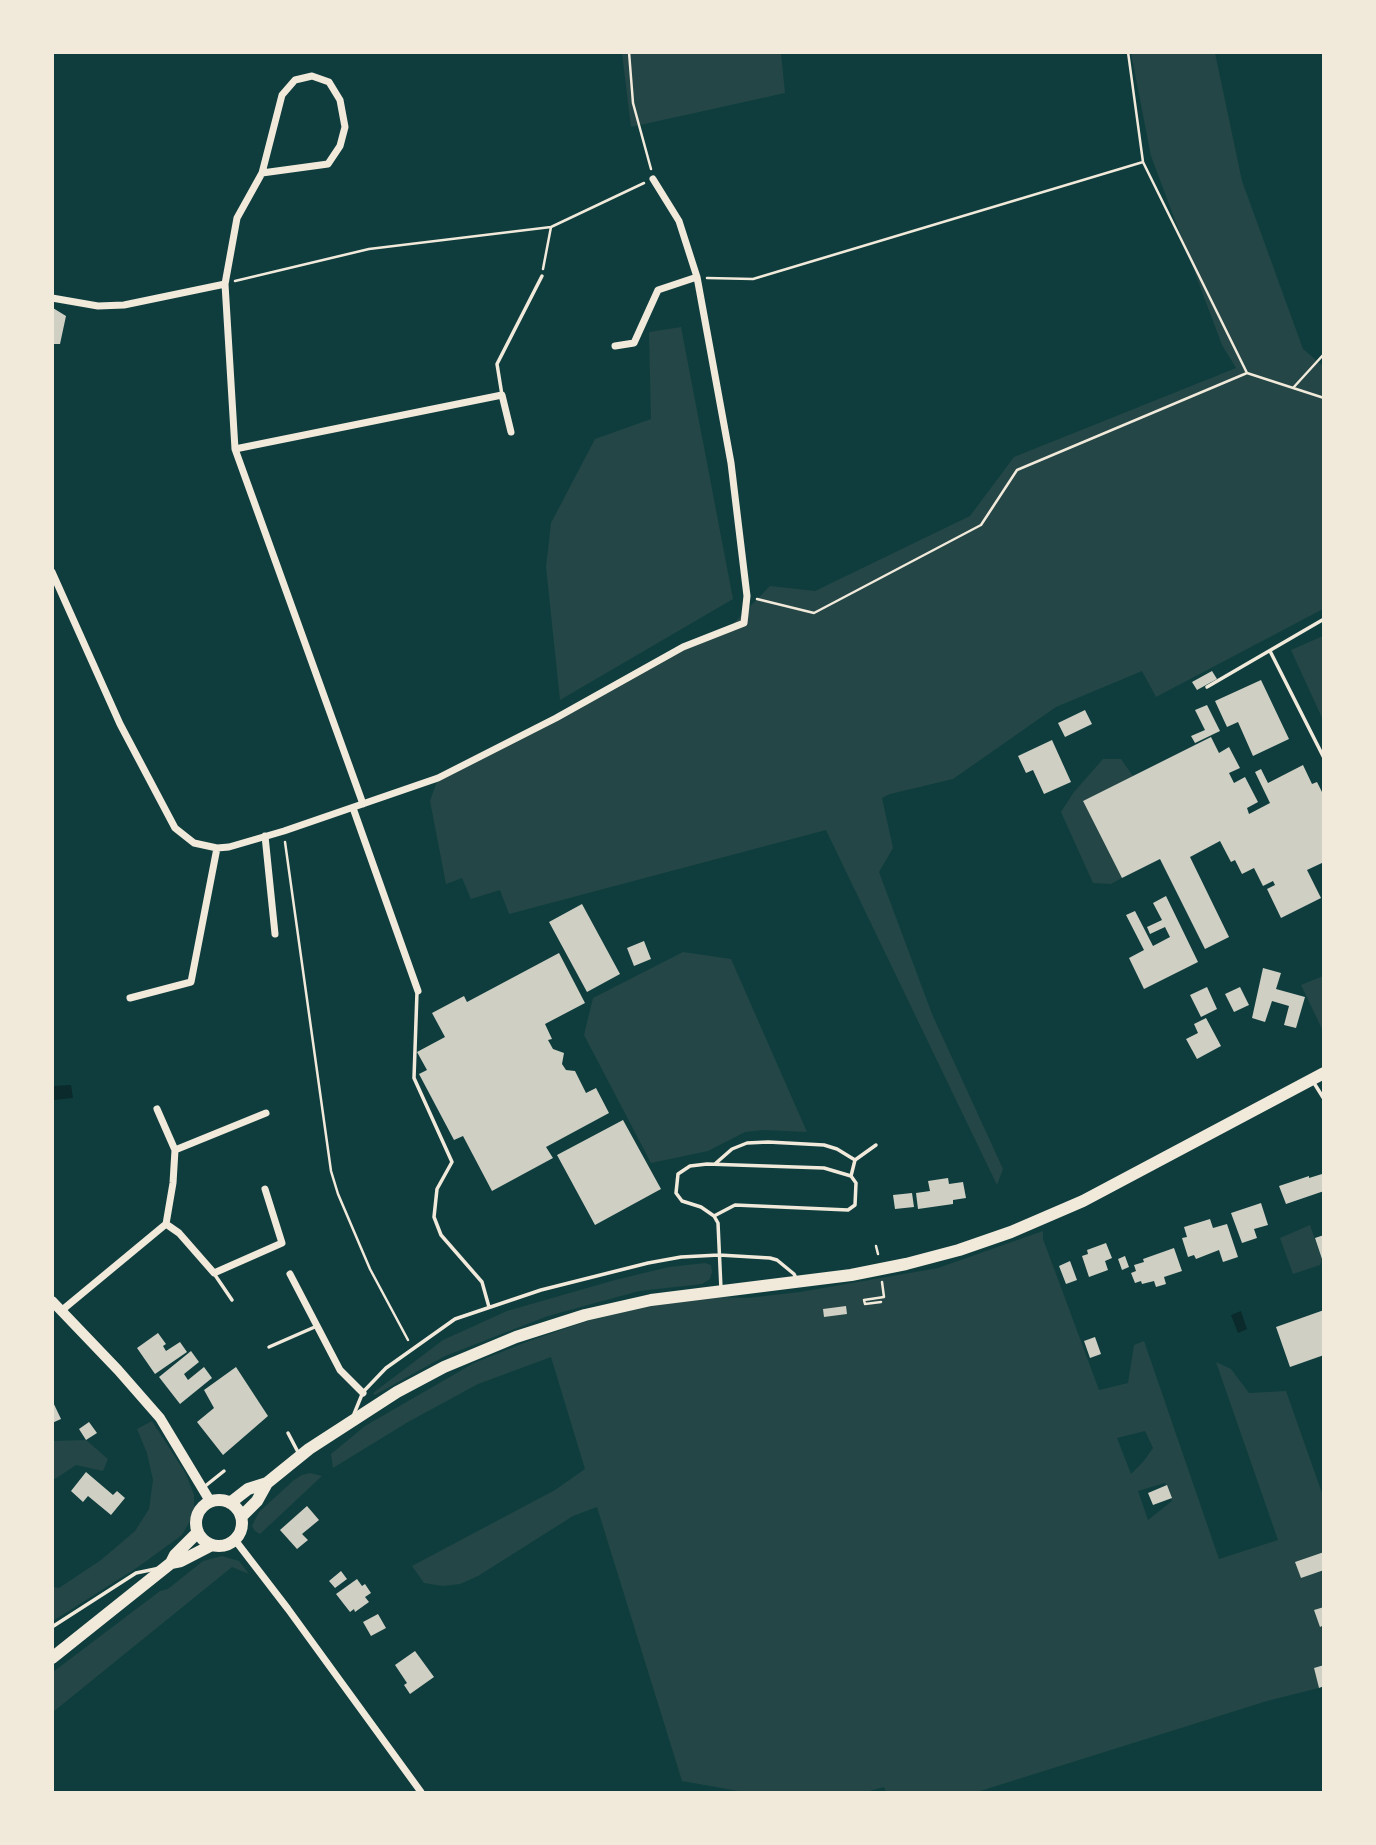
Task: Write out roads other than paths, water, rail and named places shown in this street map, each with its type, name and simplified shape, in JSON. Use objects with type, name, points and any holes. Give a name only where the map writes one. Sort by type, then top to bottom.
[{"type":"main road","points":[[242,1516],[257,1501],[267,1483],[300,1456],[352,1419],[444,1367],[541,1328],[640,1302],[798,1283],[906,1264],[1011,1232],[1083,1201],[1318,1076]]},
{"type":"main road","points":[[230,1503],[248,1489],[267,1483]]},
{"type":"main road","points":[[221,1500],[237,1508],[242,1516],[241,1532],[235,1541],[227,1545],[212,1545],[205,1542],[198,1532],[196,1520],[199,1511],[210,1501],[221,1500]]},
{"type":"main road","points":[[168,1566],[198,1532]]},
{"type":"main road","points":[[52,1658],[168,1566],[212,1545]]},
{"type":"street","points":[[262,173],[328,163],[340,146],[345,127],[340,100],[329,82],[312,76],[295,79],[282,95],[262,173],[237,218],[225,284],[234,449],[363,804]]},
{"type":"street","points":[[52,572],[120,724],[175,828],[194,843],[218,848],[284,831],[438,778],[556,718],[683,647],[744,623],[747,596],[731,463],[697,277],[679,220],[653,179]]},
{"type":"street","points":[[615,346],[634,343],[658,290],[697,277]]},
{"type":"street","points":[[52,298],[98,306],[124,305],[225,284]]},
{"type":"street","points":[[234,449],[502,395],[511,432]]},
{"type":"street","points":[[353,808],[418,991]]},
{"type":"street","points":[[265,836],[275,934]]},
{"type":"street","points":[[130,998],[191,982],[218,848]]},
{"type":"street","points":[[61,1311],[166,1223],[176,1150],[157,1109]]},
{"type":"street","points":[[176,1150],[266,1112]]},
{"type":"street","points":[[166,1223],[179,1233],[214,1273],[282,1243],[265,1189]]},
{"type":"street","points":[[290,1274],[340,1370],[363,1393]]},
{"type":"street","points":[[52,1301],[160,1418],[210,1501]]},
{"type":"street","points":[[235,1541],[288,1609],[421,1793]]},
{"type":"lane","points":[[502,395],[497,364],[542,276]]},
{"type":"lane","points":[[1207,687],[1324,619]]},
{"type":"lane","points":[[1270,651],[1324,758]]},
{"type":"lane","points":[[418,991],[414,1078],[452,1162],[437,1189],[434,1217],[441,1235],[482,1282],[489,1307]]},
{"type":"lane","points":[[1318,1076],[1324,1099]]},
{"type":"lane","points":[[714,1164],[732,1149],[747,1143],[768,1142],[824,1145],[855,1160]]},
{"type":"lane","points":[[851,1176],[855,1160],[876,1145]]},
{"type":"lane","points":[[714,1216],[735,1205],[848,1210],[855,1205],[856,1183],[851,1176],[824,1167],[714,1164],[690,1166],[678,1174],[676,1193],[682,1201],[701,1207],[719,1223],[721,1291]]},
{"type":"lane","points":[[352,1419],[363,1393],[386,1368],[455,1318],[541,1290],[648,1262],[719,1255],[777,1260],[794,1274],[798,1283]]},
{"type":"lane","points":[[214,1273],[232,1300]]},
{"type":"lane","points":[[269,1347],[317,1326]]},
{"type":"lane","points":[[288,1433],[300,1456]]},
{"type":"lane","points":[[201,1489],[224,1471]]},
{"type":"lane","points":[[52,1627],[136,1573],[168,1566]]}]
